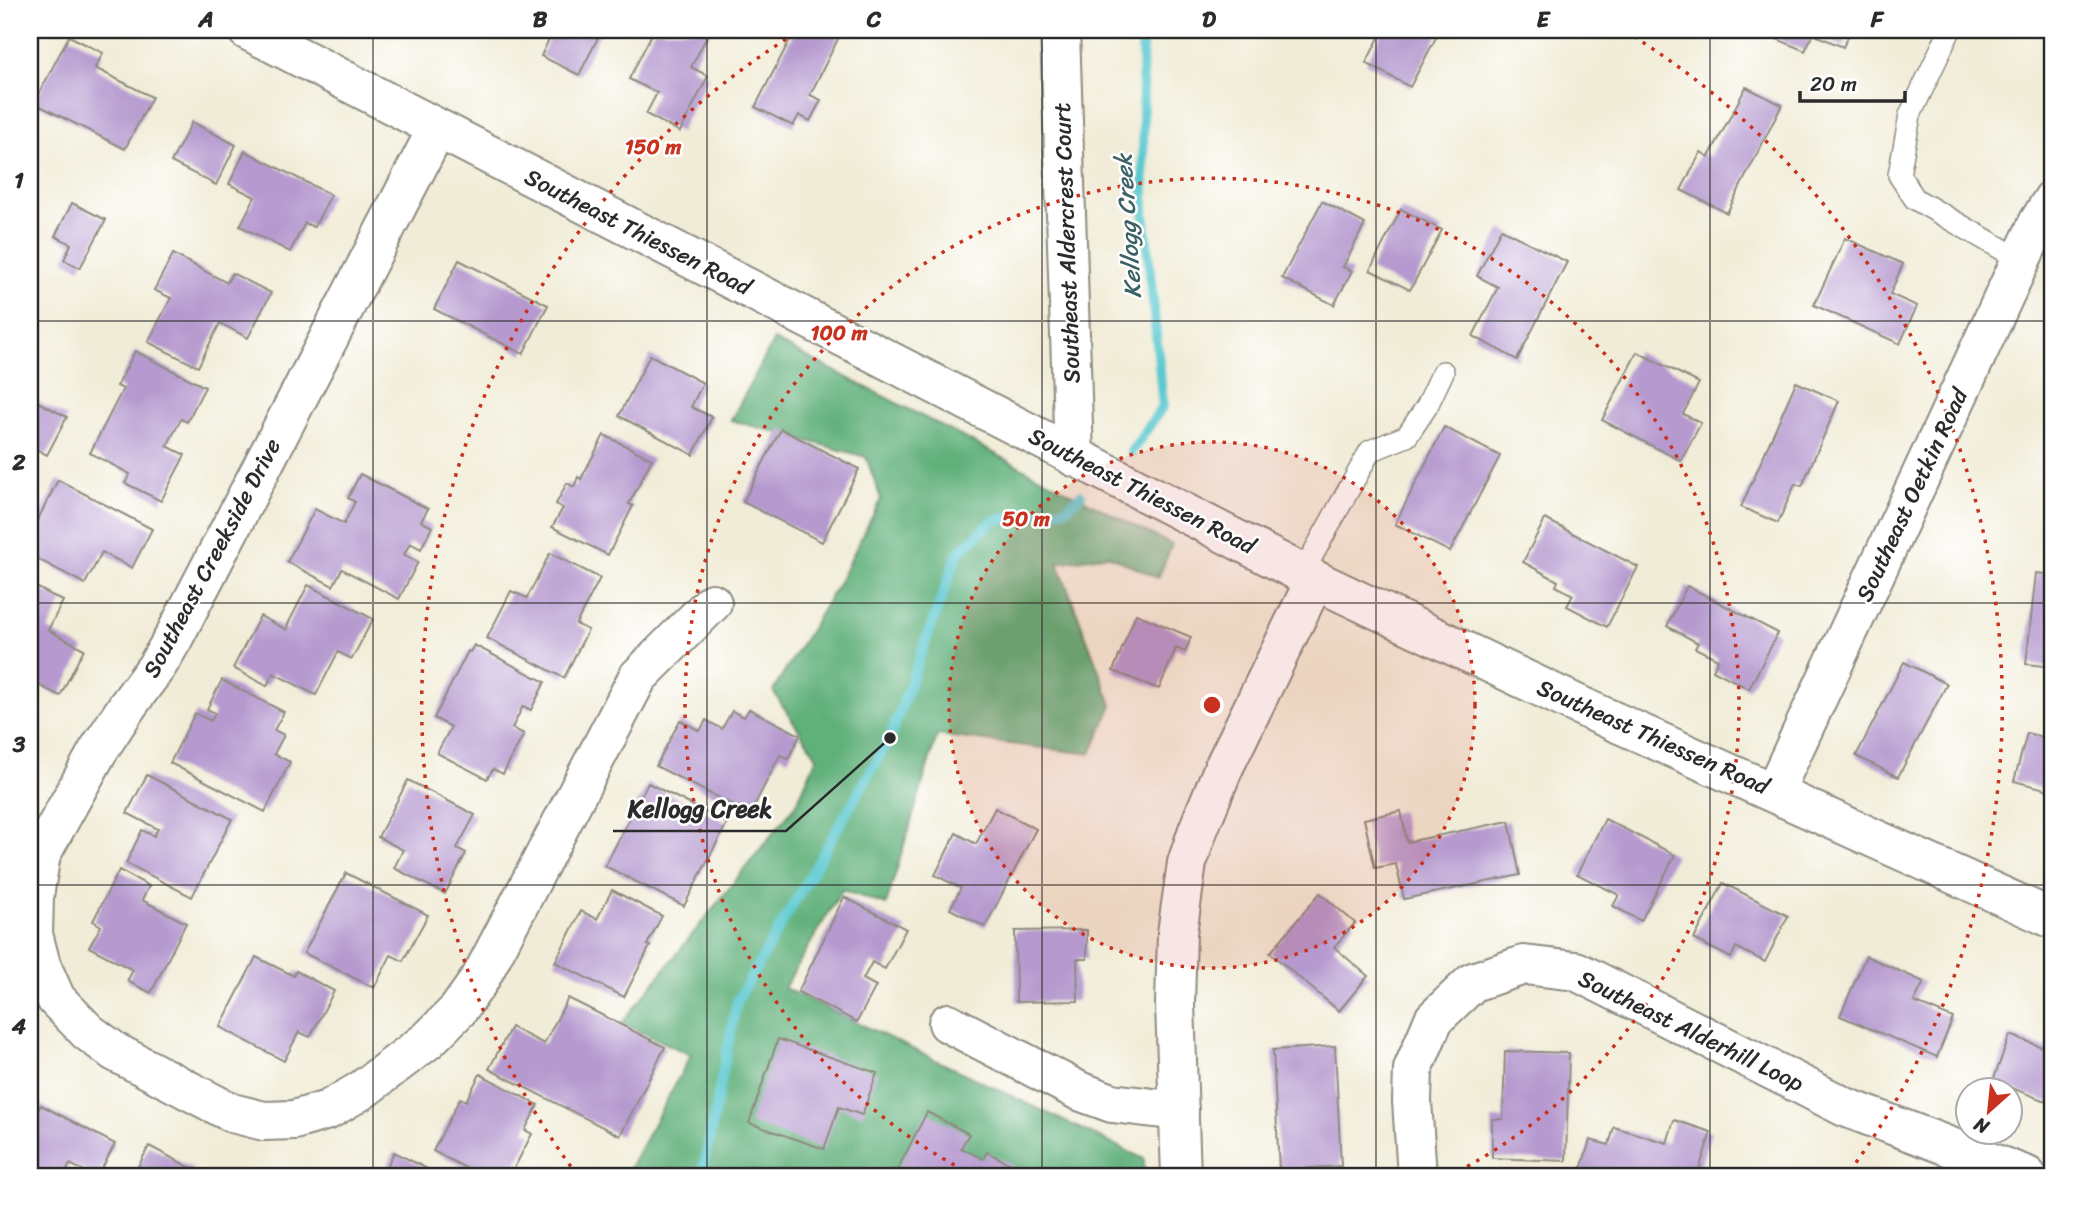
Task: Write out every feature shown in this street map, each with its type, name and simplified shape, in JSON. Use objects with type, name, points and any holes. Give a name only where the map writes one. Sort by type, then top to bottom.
[{"type":"street","name":"Southeast Thiessen Road","points":[[247,30],[1308,577],[1589,710],[2053,919]]},
{"type":"street","name":"Southeast Aldercrest Court","points":[[1060,30],[1074,457]]},
{"type":"street","name":"Southeast Creekside Drive","points":[[438,129],[173,639],[158,666],[98,751],[41,854],[34,896],[33,934],[41,965],[56,999],[88,1032],[115,1052],[232,1113],[264,1121],[294,1120],[328,1110],[362,1090],[428,1040],[458,1010],[480,979],[638,677],[712,603]]},
{"type":"street","name":"Southeast Oetkin Road","points":[[1774,792],[2042,215],[2053,199]]},
{"type":"street","points":[[1181,1176],[1175,1004],[1177,933],[1187,863],[1223,769],[1308,577]]},
{"type":"street","name":"Southeast Alderhill Loop","points":[[1417,1176],[1412,1101],[1413,1069],[1434,1019],[1474,982],[1524,965],[1576,971],[1845,1107],[2027,1176]]},
{"type":"street","points":[[948,1023],[1079,1091],[1112,1103],[1178,1111]]},
{"type":"lane","points":[[1950,30],[1910,115],[1899,174],[1915,199],[2021,260]]},
{"type":"lane","points":[[1308,577],[1370,451],[1407,436],[1427,406],[1443,372]]},
{"type":"green space","points":[[774,340],[1172,545],[1158,578],[1108,555],[1058,563],[1112,705],[1091,754],[937,735],[886,905],[842,890],[784,988],[1144,1159],[1144,1176],[617,1176],[627,1173],[691,1055],[622,1023],[797,803],[817,757],[773,691],[838,584],[881,499],[866,457],[731,420]]},
{"type":"building","points":[[540,30],[602,30],[579,75],[541,56],[551,35]]},
{"type":"building","points":[[654,30],[710,31],[691,67],[708,76],[680,132],[646,114],[657,93],[629,79]]},
{"type":"building","points":[[795,30],[829,30],[840,35],[810,95],[821,100],[810,121],[799,115],[793,126],[755,107]]},
{"type":"building","points":[[1383,30],[1440,30],[1410,87],[1366,63]]},
{"type":"building","points":[[1756,30],[1851,30],[1843,47],[1813,34],[1805,51]]},
{"type":"building","points":[[69,36],[103,53],[95,68],[152,97],[125,149],[34,103]]},
{"type":"building","points":[[1746,87],[1782,105],[1727,213],[1681,190],[1701,152],[1709,157]]},
{"type":"building","points":[[192,122],[236,145],[216,185],[171,162]]},
{"type":"building","points":[[245,151],[331,195],[314,227],[305,223],[290,252],[240,226],[255,197],[229,184]]},
{"type":"building","points":[[1322,201],[1365,224],[1343,267],[1352,271],[1334,305],[1282,278]]},
{"type":"building","points":[[72,203],[106,220],[80,268],[64,260],[71,244],[55,236]]},
{"type":"building","points":[[1401,209],[1442,230],[1410,290],[1370,270]]},
{"type":"building","points":[[1501,229],[1567,262],[1517,360],[1473,336],[1498,287],[1477,276]]},
{"type":"building","points":[[1845,238],[1903,264],[1890,294],[1917,306],[1900,344],[1814,305]]},
{"type":"building","points":[[173,254],[227,283],[232,273],[271,293],[248,338],[220,323],[198,367],[148,342],[171,298],[154,290]]},
{"type":"building","points":[[459,260],[548,305],[523,354],[434,309]]},
{"type":"building","points":[[135,351],[205,387],[187,422],[181,419],[167,446],[185,455],[161,501],[125,483],[130,474],[90,453],[123,389],[117,386]]},
{"type":"building","points":[[1637,352],[1699,383],[1683,414],[1701,423],[1681,461],[1602,420]]},
{"type":"building","points":[[650,355],[703,383],[691,407],[712,417],[693,455],[619,416]]},
{"type":"building","points":[[1796,382],[1839,401],[1802,486],[1795,484],[1778,523],[1741,507]]},
{"type":"building","points":[[38,402],[67,417],[47,455],[30,446],[30,417]]},
{"type":"building","points":[[1444,427],[1500,456],[1450,552],[1395,524]]},
{"type":"building","points":[[781,429],[859,469],[822,542],[743,502]]},
{"type":"building","points":[[604,435],[652,459],[629,504],[633,506],[608,555],[552,527],[563,508],[556,504],[567,483],[574,487],[578,477],[581,479]]},
{"type":"building","points":[[360,474],[428,509],[421,521],[432,527],[421,549],[410,543],[404,555],[418,562],[399,599],[342,569],[333,586],[287,562],[315,509],[344,524],[355,502],[348,498]]},
{"type":"building","points":[[58,480],[152,529],[132,568],[102,552],[85,584],[30,555],[30,535]]},
{"type":"building","points":[[1545,519],[1638,567],[1607,627],[1567,606],[1573,595],[1556,586],[1558,581],[1523,562]]},
{"type":"building","points":[[550,553],[600,578],[576,624],[588,630],[564,678],[487,638],[511,591],[527,598]]},
{"type":"building","points":[[2036,573],[2053,575],[2053,667],[2026,664]]},
{"type":"building","points":[[30,584],[63,601],[48,630],[84,649],[60,696],[30,681]]},
{"type":"building","points":[[308,585],[373,619],[352,659],[338,652],[316,695],[273,673],[267,686],[233,668],[260,616],[287,630]]},
{"type":"building","points":[[1687,586],[1778,633],[1749,689],[1713,670],[1718,659],[1695,648],[1698,643],[1667,626]]},
{"type":"building","points":[[1136,614],[1191,637],[1185,652],[1176,648],[1159,689],[1113,671]]},
{"type":"building","points":[[474,645],[545,682],[531,710],[523,706],[512,728],[524,734],[503,774],[493,769],[487,779],[437,753],[451,727],[434,718],[468,651],[470,652]]},
{"type":"building","points":[[1904,662],[1947,684],[1898,777],[1856,756]]},
{"type":"building","points":[[222,680],[284,712],[274,730],[284,735],[274,754],[290,762],[265,812],[170,763],[195,713],[211,721],[215,713],[207,709]]},
{"type":"building","points":[[749,709],[800,735],[788,759],[780,755],[750,814],[656,766],[680,720],[700,731],[706,720],[722,729],[732,711],[744,717]]},
{"type":"building","points":[[2027,733],[2053,740],[2053,791],[2014,781]]},
{"type":"building","points":[[147,775],[232,819],[192,897],[126,863],[142,830],[154,836],[158,829],[127,813]]},
{"type":"building","points":[[408,780],[475,815],[457,848],[466,853],[445,894],[394,868],[403,850],[378,837]]},
{"type":"building","points":[[648,783],[727,823],[684,906],[605,866]]},
{"type":"building","points":[[995,808],[1036,829],[985,927],[950,909],[961,888],[935,875],[956,833],[976,844]]},
{"type":"building","points":[[1401,811],[1407,842],[1509,821],[1520,875],[1404,899],[1396,864],[1375,868],[1364,819]]},
{"type":"building","points":[[1605,819],[1675,855],[1641,921],[1613,906],[1619,895],[1577,874]]},
{"type":"building","points":[[119,870],[149,886],[142,900],[186,923],[151,993],[127,981],[133,970],[89,947],[101,926],[93,921]]},
{"type":"building","points":[[346,873],[428,915],[403,961],[391,955],[374,988],[304,953]]},
{"type":"building","points":[[1723,883],[1788,916],[1765,962],[1736,947],[1731,958],[1694,939]]},
{"type":"building","points":[[612,890],[662,916],[624,997],[555,962],[581,911],[597,919]]},
{"type":"building","points":[[1320,893],[1355,923],[1334,947],[1368,976],[1339,1011],[1270,953]]},
{"type":"building","points":[[844,897],[906,929],[885,969],[872,962],[863,979],[876,986],[857,1022],[798,992]]},
{"type":"building","points":[[1087,930],[1087,959],[1077,959],[1078,1001],[1016,1002],[1015,931]]},
{"type":"building","points":[[1866,956],[1924,982],[1914,1002],[1953,1018],[1937,1057],[1840,1016]]},
{"type":"building","points":[[256,957],[294,976],[296,971],[334,991],[310,1037],[299,1032],[284,1061],[220,1027]]},
{"type":"building","points":[[568,998],[665,1047],[620,1136],[489,1069],[511,1027],[544,1044]]},
{"type":"building","points":[[2010,1035],[2053,1051],[2053,1104],[2024,1093],[2024,1076],[1995,1076]]},
{"type":"building","points":[[778,1039],[877,1073],[862,1115],[839,1107],[824,1149],[749,1123]]},
{"type":"building","points":[[1335,1046],[1341,1166],[1279,1170],[1273,1050]]},
{"type":"building","points":[[1505,1051],[1569,1053],[1566,1161],[1492,1158],[1492,1119],[1503,1119]]},
{"type":"building","points":[[480,1074],[538,1105],[525,1130],[532,1134],[510,1176],[481,1176],[433,1151],[460,1098],[466,1101]]},
{"type":"building","points":[[41,1105],[115,1144],[98,1176],[70,1164],[64,1176],[30,1176],[30,1106],[38,1110]]},
{"type":"building","points":[[927,1112],[969,1134],[961,1148],[983,1159],[987,1152],[1012,1165],[1007,1176],[894,1176]]},
{"type":"building","points":[[1674,1120],[1711,1132],[1697,1176],[1579,1176],[1590,1140],[1609,1145],[1614,1127],[1667,1143]]},
{"type":"building","points":[[149,1146],[193,1169],[190,1176],[133,1176]]},
{"type":"building","points":[[394,1152],[441,1176],[382,1176]]},
{"type":"waterway","name":"Kellogg Creek","points":[[1131,452],[1163,406],[1144,210],[1142,30]]},
{"type":"waterway","name":"Kellogg Creek","points":[[702,1176],[737,1001],[890,738],[958,553],[994,520],[1066,509],[1081,495]]},
{"type":"place","name":"Kellogg Creek","points":[[890,738]]}]
